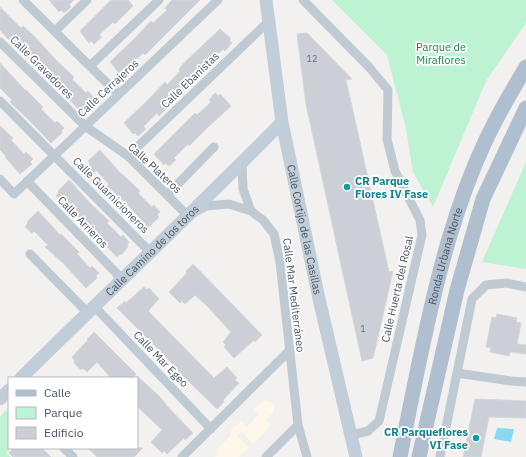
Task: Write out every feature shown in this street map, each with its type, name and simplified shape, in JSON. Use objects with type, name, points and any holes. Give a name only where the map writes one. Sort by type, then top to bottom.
[{"type":"main road","name":"Ronda Urbana Norte","points":[[400,457],[410,402],[431,307],[448,242],[463,196],[484,145],[506,101],[526,67]]},
{"type":"main road","name":"Ronda Urbana Norte","points":[[419,457],[457,290],[483,199],[526,108]]},
{"type":"street","points":[[23,0],[118,94]]},
{"type":"street","points":[[55,31],[87,0]]},
{"type":"street","points":[[90,66],[159,0]]},
{"type":"street","name":"Calle Cerrajeros","points":[[0,179],[14,194],[218,0]]},
{"type":"street","name":"Calle Cortijo de las Casillas","points":[[266,0],[282,122],[319,300],[356,457]]},
{"type":"street","name":"Calle Huerta del Rosal","points":[[303,0],[369,66],[388,90],[387,139],[395,171],[420,220],[422,235],[379,420],[368,431],[351,435]]},
{"type":"street","name":"Calle Ebanistas","points":[[128,156],[269,21]]},
{"type":"street","name":"Calle Gravadores","points":[[0,42],[85,126]]},
{"type":"street","name":"Calle Guarnicioneros","points":[[0,100],[150,252]]},
{"type":"street","name":"Calle Camino de los toros","points":[[22,377],[90,309],[188,216],[282,122]]},
{"type":"street","name":"Calle Plateros","points":[[85,126],[128,156],[188,216]]},
{"type":"street","points":[[167,195],[214,147]]},
{"type":"street","points":[[242,163],[243,189],[251,211]]},
{"type":"street","name":"Calle Arrieros","points":[[27,181],[122,279]]},
{"type":"street","name":"Calle Mar Mediterráneo","points":[[188,216],[206,206],[229,204],[251,211],[264,220],[274,234],[280,262],[298,425],[307,457]]},
{"type":"street","name":"Calle Mar Egeo","points":[[30,254],[90,309],[211,429]]},
{"type":"street","points":[[440,457],[472,299],[486,285],[506,283],[526,287]]},
{"type":"street","points":[[182,457],[289,351]]},
{"type":"street","points":[[457,373],[526,382]]},
{"type":"street","points":[[0,399],[8,391]]},
{"type":"street","points":[[266,457],[298,425]]},
{"type":"street","points":[[65,449],[73,457]]},
{"type":"shaded area","points":[[264,400],[271,401],[274,406],[274,412],[266,420],[271,425],[253,444],[242,432],[237,436],[249,448],[239,457],[215,457],[218,454],[215,451],[231,435],[231,430],[241,421],[247,427],[259,414],[254,409]]},
{"type":"green space","name":"Parque de Miraflores","points":[[332,0],[526,0],[526,23],[486,81],[433,207],[413,172],[406,129],[387,55]]},
{"type":"green space","points":[[526,162],[526,269],[482,262]]},
{"type":"green space","points":[[6,410],[8,413],[9,449],[6,453],[11,457],[0,457],[0,417]]},
{"type":"water","points":[[497,428],[514,429],[511,442],[494,439]]},
{"type":"building","points":[[49,0],[74,0],[69,5],[71,7],[64,13],[61,10],[59,12]]},
{"type":"building","points":[[111,0],[128,0],[133,6],[115,24],[113,22],[99,35],[102,37],[94,44],[91,41],[89,43],[80,31]]},
{"type":"building","points":[[172,0],[200,0],[145,55],[143,53],[129,66],[132,68],[124,75],[121,72],[119,73],[110,62],[151,21],[153,23],[167,10],[165,8]]},
{"type":"building","points":[[0,7],[21,28],[23,26],[34,36],[74,77],[72,79],[86,93],[88,91],[94,98],[91,101],[93,103],[86,111],[82,113],[60,89],[41,72],[43,70],[30,56],[28,59],[22,54],[0,30]]},
{"type":"building","points":[[220,29],[231,39],[229,41],[232,43],[225,51],[223,49],[209,62],[211,64],[201,75],[193,81],[159,116],[157,113],[143,127],[146,129],[138,136],[135,133],[133,134],[124,123],[165,82],[167,85],[180,71],[179,69],[185,62]]},
{"type":"building","name":"CR Parque Flores IV Fase","points":[[307,33],[352,79],[346,80],[389,272],[393,271],[373,358],[362,361],[306,104],[297,34]]},
{"type":"building","points":[[0,63],[43,107],[41,109],[55,123],[57,121],[64,128],[61,131],[62,133],[51,143],[10,102],[12,100],[0,88]]},
{"type":"building","points":[[215,93],[219,96],[220,94],[231,106],[189,146],[188,144],[174,158],[176,160],[169,166],[165,163],[164,165],[154,154],[195,113],[197,115],[211,102],[209,100]]},
{"type":"building","points":[[0,126],[13,138],[11,140],[24,154],[26,152],[33,159],[30,162],[32,164],[20,174],[0,150]]},
{"type":"building","points":[[100,150],[121,174],[140,191],[138,193],[152,207],[154,205],[160,212],[157,215],[159,217],[148,227],[126,203],[107,186],[109,184],[96,170],[94,173],[87,166],[90,163],[88,161]]},
{"type":"building","points":[[69,180],[109,221],[107,223],[121,237],[123,235],[129,242],[127,245],[128,247],[121,255],[120,254],[117,257],[76,216],[78,214],[65,200],[63,202],[56,196],[59,192],[58,191]]},
{"type":"building","points":[[38,211],[60,235],[61,234],[79,252],[77,254],[90,268],[92,266],[99,273],[96,276],[97,278],[86,288],[64,264],[45,247],[48,245],[34,231],[32,233],[25,227],[28,223],[27,222]]},
{"type":"building","points":[[193,264],[262,335],[255,342],[254,340],[234,358],[224,347],[226,345],[223,342],[231,332],[207,306],[195,295],[185,304],[182,301],[180,303],[169,292],[187,273],[186,271]]},
{"type":"building","points":[[144,287],[147,290],[149,288],[159,299],[148,311],[214,378],[227,367],[237,378],[235,380],[239,383],[223,400],[224,402],[217,409],[117,308],[125,301],[126,303]]},
{"type":"building","points":[[497,314],[517,318],[516,322],[521,323],[517,344],[526,345],[526,354],[510,352],[509,356],[490,352],[491,348],[486,347],[492,317],[496,318]]},
{"type":"building","points":[[94,332],[136,374],[134,377],[110,377],[97,362],[87,372],[83,368],[81,370],[74,363],[75,361],[72,357],[88,340],[87,339]]},
{"type":"building","points":[[137,377],[159,396],[193,433],[185,440],[184,438],[167,454],[164,451],[162,453],[151,442],[162,430],[138,407]]},
{"type":"building","name":"CR Parqueflores VI Fase","points":[[475,399],[526,401],[526,418],[489,417],[481,457],[463,457]]},
{"type":"building","points":[[143,448],[134,457],[97,457],[89,449]]},
{"type":"building","points":[[12,449],[43,449],[51,457],[13,457],[9,453]]},
{"type":"place","name":"CR Parque Flores IV Fase","points":[[347,187]]},
{"type":"place","name":"CR Parqueflores VI Fase","points":[[476,438]]}]
